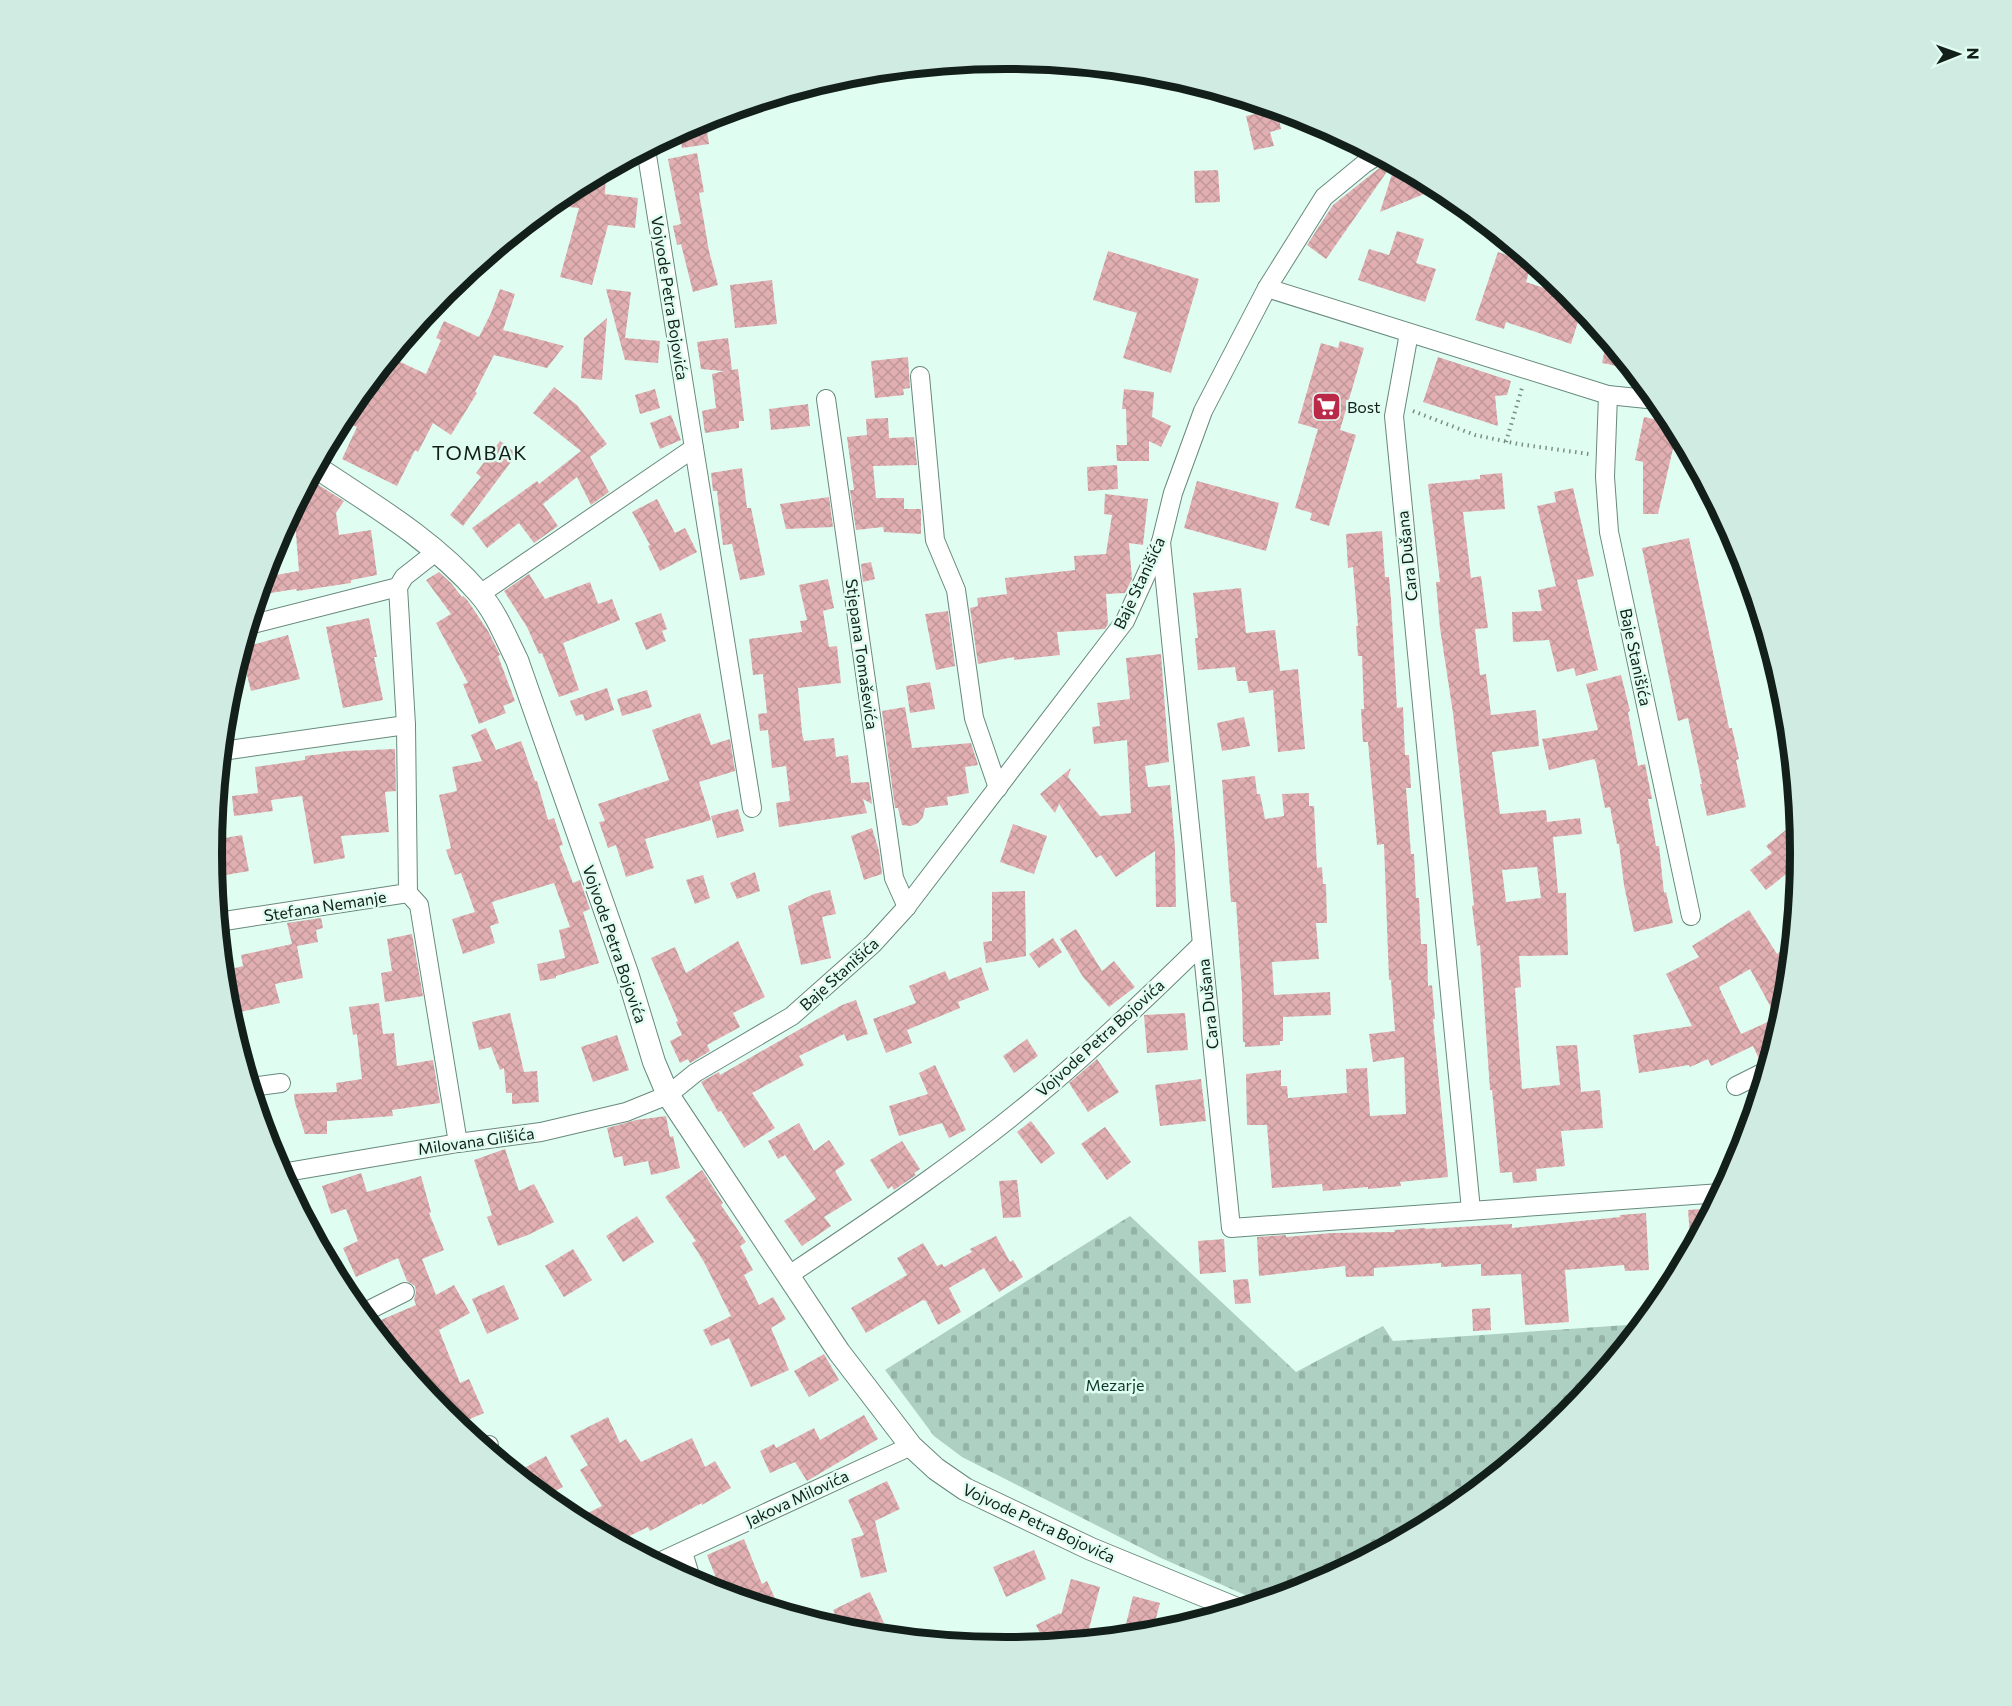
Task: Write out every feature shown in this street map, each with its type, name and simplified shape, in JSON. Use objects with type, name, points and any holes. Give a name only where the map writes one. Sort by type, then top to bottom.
[{"type":"street","name":"Vojvode Petra Bojovića","points":[[646,157],[752,808]]},
{"type":"street","name":"Baje Stanišića","points":[[668,1095],[694,1073],[792,1016],[873,944],[907,907],[1125,621],[1161,542],[1173,493],[1203,411],[1267,288],[1324,197],[1371,160]]},
{"type":"street","points":[[1267,288],[1608,394],[1644,398]]},
{"type":"street","name":"Cara Dušana","points":[[1409,333],[1394,416],[1471,1210]]},
{"type":"street","points":[[920,376],[935,540],[956,590],[974,718],[998,788]]},
{"type":"street","name":"Baje Stanišića","points":[[1608,394],[1605,477],[1609,532],[1691,916]]},
{"type":"street","name":"Stjepana Tomaševića","points":[[826,399],[894,878],[907,907]]},
{"type":"street","points":[[480,594],[694,448]]},
{"type":"street","name":"Vojvode Petra Bojovića","points":[[322,471],[398,521],[437,551],[480,594],[501,627],[517,660],[627,973],[654,1062],[668,1095],[839,1352],[911,1446],[936,1469],[964,1489],[1090,1549],[1226,1605]]},
{"type":"street","name":"Cara Dušana","points":[[1161,542],[1231,1228],[1712,1194]]},
{"type":"street","points":[[257,623],[398,587],[404,577],[437,551]]},
{"type":"street","name":"Stefana Nemanje","points":[[226,921],[408,893],[406,724],[398,587]]},
{"type":"street","points":[[229,750],[406,724]]},
{"type":"street","points":[[408,893],[419,905],[459,1143]]},
{"type":"street","name":"Vojvode Petra Bojovića","points":[[789,1275],[878,1216],[964,1154],[1047,1088],[1127,1017],[1202,944]]},
{"type":"street","points":[[1736,1086],[1757,1075]]},
{"type":"street","points":[[258,1086],[281,1083]]},
{"type":"street","name":"Milovana Glišića","points":[[290,1171],[459,1143],[541,1132],[627,1112],[668,1095]]},
{"type":"street","points":[[369,1310],[405,1292]]},
{"type":"street","name":"Jakova Milovića","points":[[666,1559],[911,1446]]},
{"type":"street","points":[[683,1552],[688,1569]]},
{"type":"path","points":[[1506,442],[1527,369]]},
{"type":"path","points":[[1396,404],[1475,435],[1506,442],[1605,456]]},
{"type":"green space","name":"Mezarje","points":[[1130,1216],[1296,1372],[1383,1326],[1393,1341],[1632,1325],[1595,1370],[1560,1407],[1523,1442],[1442,1505],[1353,1556],[1306,1577],[1250,1597],[1161,1558],[962,1457],[934,1436],[885,1370]]},
{"type":"building","points":[[1262,112],[1279,119],[1281,129],[1270,132],[1274,146],[1254,150],[1246,116]]},
{"type":"building","points":[[707,129],[709,144],[682,148],[681,140]]},
{"type":"building","points":[[697,153],[704,192],[699,193],[709,251],[718,285],[693,292],[681,244],[677,245],[673,226],[681,224],[668,159]]},
{"type":"building","points":[[1382,166],[1389,169],[1326,259],[1307,245],[1333,205]]},
{"type":"building","points":[[1218,170],[1220,202],[1195,203],[1194,171]]},
{"type":"building","points":[[1393,171],[1428,192],[1380,212]]},
{"type":"building","points":[[606,179],[605,194],[638,198],[635,228],[608,225],[592,285],[560,277],[579,208],[563,206]]},
{"type":"building","points":[[1397,231],[1424,239],[1416,263],[1436,269],[1425,302],[1358,280],[1369,249],[1389,255]]},
{"type":"building","points":[[1108,251],[1199,279],[1171,373],[1123,358],[1137,313],[1093,300]]},
{"type":"building","points":[[1498,252],[1515,258],[1523,264],[1530,270],[1526,282],[1551,290],[1579,319],[1571,344],[1506,322],[1504,329],[1475,320]]},
{"type":"building","points":[[772,280],[777,324],[735,328],[730,285]]},
{"type":"building","points":[[500,289],[515,294],[503,330],[564,346],[547,368],[494,355],[475,392],[477,393],[451,435],[433,423],[418,452],[415,450],[397,486],[342,459],[357,427],[350,424],[377,386],[381,388],[389,370],[397,360],[426,374],[441,340],[436,338],[444,321],[479,337]]},
{"type":"building","points":[[606,289],[631,292],[625,338],[660,341],[658,363],[625,360]]},
{"type":"building","points":[[607,318],[602,380],[581,378],[584,338]]},
{"type":"building","points":[[728,338],[732,370],[738,369],[744,421],[739,421],[739,428],[705,433],[702,411],[716,408],[712,374],[724,371],[701,369],[697,342]]},
{"type":"building","points":[[1340,341],[1364,348],[1340,430],[1356,435],[1329,526],[1310,520],[1312,513],[1295,508],[1318,429],[1298,423],[1321,343],[1338,348]]},
{"type":"building","points":[[1605,348],[1620,367],[1602,363]]},
{"type":"building","points":[[908,357],[910,388],[903,389],[904,395],[875,398],[871,361]]},
{"type":"building","points":[[1438,357],[1511,381],[1507,395],[1495,396],[1498,426],[1423,402]]},
{"type":"building","points":[[554,387],[577,405],[607,444],[590,457],[609,492],[591,505],[577,477],[543,504],[558,526],[534,543],[519,523],[487,548],[472,528],[537,481],[539,484],[581,451],[533,413]]},
{"type":"building","points":[[655,389],[660,408],[640,414],[635,395]]},
{"type":"building","points":[[1124,389],[1154,392],[1152,417],[1171,426],[1161,447],[1149,441],[1149,461],[1117,461],[1116,445],[1127,445],[1126,409],[1122,409]]},
{"type":"building","points":[[808,404],[810,426],[771,430],[769,409]]},
{"type":"building","points":[[671,415],[681,440],[660,449],[650,423]]},
{"type":"building","points":[[1644,417],[1660,420],[1674,443],[1658,514],[1643,514],[1643,462],[1635,460]]},
{"type":"building","points":[[888,418],[889,438],[914,437],[917,465],[873,466],[876,498],[904,498],[904,509],[921,509],[921,534],[884,532],[883,527],[856,530],[850,490],[854,490],[847,437],[867,435],[866,419]]},
{"type":"building","points":[[500,441],[517,454],[463,526],[450,515],[481,477],[476,473]]},
{"type":"building","points":[[1117,465],[1118,489],[1088,491],[1087,467]]},
{"type":"building","points":[[742,468],[747,508],[751,508],[765,575],[740,580],[732,544],[723,545],[717,491],[713,491],[711,473]]},
{"type":"building","points":[[1502,473],[1505,509],[1463,512],[1471,578],[1481,576],[1488,628],[1475,629],[1480,675],[1486,674],[1491,715],[1536,710],[1539,746],[1492,752],[1500,814],[1546,810],[1547,822],[1580,818],[1582,834],[1553,837],[1558,893],[1566,893],[1568,955],[1519,956],[1521,987],[1515,988],[1522,1089],[1560,1085],[1556,1046],[1577,1045],[1581,1092],[1600,1090],[1603,1128],[1561,1131],[1565,1166],[1536,1169],[1537,1181],[1513,1183],[1512,1172],[1500,1173],[1492,1090],[1490,1090],[1480,945],[1477,946],[1453,713],[1440,628],[1436,582],[1440,582],[1428,484],[1480,479],[1480,475]],"holes":[[[1537,867],[1541,898],[1506,902],[1502,870]]]},
{"type":"building","points":[[1197,481],[1279,503],[1266,551],[1184,528]]},
{"type":"building","points":[[317,484],[344,501],[336,513],[339,535],[371,530],[377,575],[351,580],[351,583],[267,594],[274,575],[299,571],[295,524],[309,494]]},
{"type":"building","points":[[1573,488],[1594,576],[1577,580],[1598,670],[1576,676],[1574,668],[1557,672],[1549,640],[1513,642],[1512,612],[1542,611],[1538,590],[1556,586],[1537,506],[1556,502],[1554,492]]},
{"type":"building","points":[[1105,494],[1148,499],[1143,545],[1129,543],[1132,579],[1125,593],[1106,594],[1108,624],[1105,629],[1057,632],[1060,655],[1014,660],[1014,657],[978,664],[970,608],[978,606],[977,598],[1007,594],[1005,578],[1075,570],[1074,556],[1106,554],[1112,515],[1104,514]]},
{"type":"building","points":[[829,497],[833,527],[786,529],[780,504]]},
{"type":"building","points":[[657,499],[675,533],[685,528],[697,552],[660,571],[648,546],[650,545],[632,512]]},
{"type":"building","points":[[1382,531],[1385,577],[1389,577],[1391,600],[1397,708],[1403,707],[1405,755],[1409,755],[1411,788],[1406,788],[1411,854],[1414,854],[1416,898],[1419,898],[1421,944],[1427,944],[1428,986],[1432,985],[1435,1019],[1433,1019],[1448,1177],[1400,1182],[1401,1186],[1368,1189],[1368,1187],[1323,1191],[1322,1184],[1272,1188],[1267,1125],[1247,1125],[1246,1074],[1281,1070],[1281,1086],[1287,1086],[1288,1098],[1347,1093],[1346,1069],[1367,1068],[1370,1116],[1406,1114],[1404,1057],[1373,1062],[1369,1034],[1395,1031],[1391,980],[1389,980],[1384,844],[1377,845],[1368,742],[1363,742],[1362,656],[1358,656],[1353,567],[1348,568],[1346,534]]},
{"type":"building","points":[[1689,538],[1729,728],[1732,728],[1739,759],[1736,760],[1746,807],[1707,816],[1688,718],[1678,721],[1642,548]]},
{"type":"building","points":[[871,562],[875,579],[863,582],[861,564]]},
{"type":"building","points":[[439,572],[468,601],[488,631],[500,655],[498,656],[515,701],[503,706],[506,713],[479,724],[463,684],[468,683],[436,623],[451,614],[426,580]]},
{"type":"building","points":[[529,574],[545,599],[590,582],[598,604],[612,599],[620,620],[563,643],[579,690],[559,697],[542,653],[539,654],[527,627],[504,591]]},
{"type":"building","points":[[828,579],[834,608],[823,611],[829,647],[837,646],[841,683],[798,688],[802,733],[804,741],[834,738],[836,757],[848,755],[851,783],[869,782],[872,804],[863,799],[867,813],[779,827],[776,803],[790,801],[786,766],[772,768],[768,730],[760,731],[758,714],[767,713],[763,674],[753,675],[749,639],[802,632],[800,621],[807,620],[799,585]]},
{"type":"building","points":[[1241,588],[1246,633],[1275,630],[1280,671],[1298,669],[1305,749],[1278,752],[1273,690],[1249,693],[1247,681],[1237,681],[1235,667],[1198,670],[1195,638],[1198,638],[1193,593]]},
{"type":"building","points":[[948,611],[955,666],[936,670],[925,614]]},
{"type":"building","points":[[661,613],[667,629],[662,631],[666,641],[646,650],[635,623]]},
{"type":"building","points":[[369,618],[383,700],[343,708],[326,627]]},
{"type":"building","points":[[288,635],[300,679],[251,691],[245,667],[250,646]]},
{"type":"building","points":[[1161,654],[1169,762],[1145,766],[1148,787],[1170,785],[1175,848],[1176,907],[1156,907],[1155,851],[1116,877],[1101,855],[1096,858],[1059,804],[1055,813],[1040,794],[1071,768],[1068,777],[1100,816],[1131,813],[1127,740],[1094,744],[1092,727],[1100,726],[1097,703],[1130,699],[1126,658]]},
{"type":"building","points":[[1621,675],[1630,711],[1628,712],[1638,766],[1645,764],[1652,799],[1648,799],[1656,846],[1659,846],[1664,893],[1666,892],[1673,923],[1634,932],[1624,885],[1619,844],[1617,844],[1610,807],[1605,808],[1596,763],[1594,759],[1549,770],[1542,739],[1598,730],[1586,684]]},
{"type":"building","points":[[930,682],[935,709],[910,713],[906,686]]},
{"type":"building","points":[[607,688],[614,710],[585,721],[583,714],[576,716],[570,701]]},
{"type":"building","points":[[647,690],[652,707],[622,716],[617,699]]},
{"type":"building","points":[[905,707],[912,748],[971,743],[978,765],[965,767],[969,793],[947,797],[948,805],[925,808],[923,817],[911,826],[902,825],[898,808],[895,808],[882,711]]},
{"type":"building","points":[[700,713],[711,745],[730,739],[735,771],[699,782],[711,820],[645,839],[654,868],[626,877],[616,845],[608,848],[599,822],[605,821],[598,804],[669,780],[652,730]]},
{"type":"building","points":[[1244,717],[1250,746],[1222,751],[1217,723]]},
{"type":"building","points":[[486,728],[496,750],[521,741],[535,781],[537,781],[548,820],[554,818],[563,845],[559,846],[573,883],[580,880],[590,909],[583,912],[599,963],[540,981],[537,964],[565,958],[559,930],[570,927],[554,883],[492,902],[499,923],[490,926],[495,943],[463,954],[452,919],[475,912],[461,873],[455,875],[446,850],[451,848],[439,795],[457,791],[452,767],[482,761],[471,735]]},
{"type":"building","points":[[395,749],[396,791],[385,792],[389,832],[341,836],[345,858],[314,864],[302,796],[271,800],[273,811],[234,816],[232,796],[258,793],[255,767],[305,760],[305,756]]},
{"type":"building","points":[[1255,776],[1257,794],[1260,794],[1265,819],[1284,816],[1282,794],[1309,793],[1309,806],[1314,806],[1317,868],[1322,867],[1323,884],[1326,884],[1327,923],[1316,923],[1319,959],[1272,962],[1274,995],[1330,992],[1331,1015],[1283,1017],[1283,1041],[1280,1041],[1280,1045],[1245,1047],[1236,902],[1231,902],[1222,780]]},
{"type":"building","points":[[738,809],[744,831],[717,838],[711,816]]},
{"type":"building","points":[[1013,824],[1047,836],[1034,874],[1000,862]]},
{"type":"building","points":[[1789,827],[1789,872],[1766,890],[1750,870],[1772,853],[1766,846]]},
{"type":"building","points":[[872,828],[879,851],[882,874],[864,880],[851,836]]},
{"type":"building","points":[[242,835],[249,871],[223,875],[223,838]]},
{"type":"building","points":[[755,872],[760,891],[737,899],[730,883]]},
{"type":"building","points":[[703,875],[710,898],[695,904],[686,880]]},
{"type":"building","points":[[830,890],[836,914],[822,917],[831,958],[801,965],[788,906],[814,894]]},
{"type":"building","points":[[1025,891],[1026,956],[986,963],[983,942],[992,941],[992,892]]},
{"type":"building","points":[[1749,910],[1777,954],[1783,950],[1774,1012],[1750,969],[1719,987],[1741,1034],[1770,1021],[1761,1061],[1753,1046],[1711,1066],[1708,1059],[1690,1067],[1689,1065],[1639,1073],[1633,1035],[1692,1026],[1666,974],[1699,957],[1692,946]]},
{"type":"building","points":[[321,918],[323,928],[316,930],[318,942],[297,946],[303,978],[275,984],[280,1003],[240,1012],[231,969],[243,966],[241,955],[292,944],[287,923]]},
{"type":"building","points":[[1076,929],[1102,971],[1114,961],[1135,987],[1109,1007],[1083,977],[1060,939]]},
{"type":"building","points":[[412,934],[423,996],[385,1002],[381,973],[392,971],[387,939]]},
{"type":"building","points":[[1053,938],[1062,952],[1039,968],[1029,954]]},
{"type":"building","points":[[738,941],[765,997],[733,1013],[740,1027],[707,1045],[710,1051],[690,1063],[688,1059],[680,1063],[670,1041],[682,1035],[651,958],[675,947],[686,973]]},
{"type":"building","points":[[981,967],[989,990],[958,1002],[960,1008],[907,1030],[912,1043],[886,1053],[873,1019],[916,1003],[909,986],[945,971],[949,980]]},
{"type":"building","points":[[856,1000],[868,1034],[847,1041],[844,1034],[799,1056],[804,1065],[752,1093],[775,1128],[744,1148],[721,1111],[718,1112],[701,1082],[719,1072],[720,1075],[842,1005]]},
{"type":"building","points":[[379,1003],[383,1034],[394,1033],[397,1066],[433,1060],[440,1103],[392,1110],[393,1116],[327,1121],[327,1134],[305,1134],[294,1094],[337,1092],[336,1083],[362,1079],[357,1034],[353,1035],[349,1007]]},
{"type":"building","points":[[510,1013],[524,1072],[537,1071],[539,1102],[512,1104],[512,1093],[506,1093],[504,1068],[500,1070],[491,1047],[479,1050],[472,1022]]},
{"type":"building","points":[[1185,1013],[1188,1050],[1147,1053],[1144,1015]]},
{"type":"building","points":[[617,1035],[629,1070],[593,1082],[581,1047]]},
{"type":"building","points":[[1027,1039],[1038,1056],[1014,1073],[1003,1056]]},
{"type":"building","points":[[1097,1059],[1119,1092],[1088,1112],[1069,1083]]},
{"type":"building","points":[[935,1065],[966,1130],[949,1138],[942,1123],[899,1136],[889,1106],[928,1094],[919,1073]]},
{"type":"building","points":[[1201,1079],[1206,1121],[1160,1126],[1155,1085]]},
{"type":"building","points":[[666,1116],[680,1168],[651,1175],[648,1161],[624,1166],[622,1156],[614,1158],[607,1128],[636,1120]]},
{"type":"building","points":[[1031,1121],[1055,1153],[1041,1164],[1017,1132]]},
{"type":"building","points":[[799,1123],[814,1151],[829,1140],[845,1164],[835,1171],[852,1200],[824,1217],[831,1226],[802,1246],[784,1221],[816,1199],[785,1155],[778,1159],[768,1141]]},
{"type":"building","points":[[1105,1127],[1131,1162],[1107,1180],[1081,1144]]},
{"type":"building","points":[[902,1141],[920,1169],[914,1173],[916,1175],[894,1190],[892,1186],[888,1189],[870,1160]]},
{"type":"building","points":[[505,1149],[519,1191],[534,1184],[554,1222],[498,1246],[487,1217],[492,1215],[474,1160]]},
{"type":"building","points":[[702,1170],[723,1203],[721,1205],[746,1242],[740,1246],[753,1270],[744,1275],[759,1305],[773,1297],[786,1319],[771,1328],[789,1370],[751,1387],[729,1338],[711,1346],[703,1330],[731,1316],[692,1243],[696,1241],[665,1197]]},
{"type":"building","points":[[361,1173],[367,1192],[421,1176],[431,1212],[429,1213],[444,1250],[422,1259],[436,1295],[454,1285],[470,1313],[439,1330],[460,1383],[469,1379],[484,1413],[466,1421],[417,1370],[388,1335],[381,1320],[416,1305],[415,1286],[407,1281],[398,1258],[356,1277],[343,1248],[358,1241],[346,1209],[331,1214],[322,1186]]},
{"type":"building","points":[[1017,1180],[1021,1217],[1003,1218],[999,1181]]},
{"type":"building","points":[[1704,1209],[1690,1236],[1688,1210]]},
{"type":"building","points":[[1646,1213],[1649,1270],[1625,1271],[1624,1265],[1565,1270],[1569,1322],[1525,1325],[1521,1274],[1481,1276],[1481,1264],[1441,1267],[1441,1263],[1374,1268],[1374,1276],[1346,1277],[1345,1266],[1259,1276],[1257,1237],[1395,1232],[1394,1230],[1512,1224],[1512,1228]]},
{"type":"building","points":[[637,1216],[654,1242],[623,1262],[606,1236]]},
{"type":"building","points":[[996,1236],[1010,1262],[1013,1260],[1023,1277],[999,1292],[984,1268],[949,1288],[961,1312],[938,1325],[926,1301],[923,1300],[866,1333],[851,1308],[907,1275],[897,1258],[923,1243],[937,1266],[942,1264],[944,1267],[972,1252],[970,1249]]},
{"type":"building","points":[[1224,1239],[1226,1272],[1200,1274],[1198,1241]]},
{"type":"building","points":[[573,1249],[592,1280],[564,1297],[545,1266]]},
{"type":"building","points":[[1248,1279],[1251,1303],[1235,1304],[1233,1280]]},
{"type":"building","points":[[504,1285],[519,1319],[487,1334],[472,1299]]},
{"type":"building","points":[[1490,1308],[1491,1330],[1473,1331],[1472,1309]]},
{"type":"building","points":[[824,1354],[839,1380],[809,1397],[794,1371]]},
{"type":"building","points":[[864,1415],[878,1439],[807,1481],[795,1462],[770,1473],[760,1451],[774,1444],[776,1448],[814,1428],[820,1440]]},
{"type":"building","points":[[608,1417],[620,1443],[626,1439],[641,1462],[692,1438],[705,1467],[715,1461],[731,1488],[650,1531],[648,1527],[625,1538],[585,1514],[602,1506],[580,1470],[588,1465],[570,1436]]},
{"type":"building","points":[[546,1456],[563,1487],[553,1492],[522,1469]]},
{"type":"building","points":[[887,1481],[900,1509],[875,1521],[887,1572],[861,1578],[851,1539],[864,1535],[848,1500]]},
{"type":"building","points":[[744,1539],[762,1584],[767,1581],[777,1602],[717,1581],[707,1555]]},
{"type":"building","points":[[1034,1550],[1046,1579],[1006,1597],[993,1567]]},
{"type":"building","points":[[1071,1579],[1100,1587],[1088,1632],[1041,1636],[1036,1625],[1060,1613],[1061,1615]]},
{"type":"building","points":[[870,1592],[884,1623],[877,1626],[835,1618],[833,1610]]},
{"type":"building","points":[[1133,1596],[1160,1603],[1155,1623],[1125,1627]]},
{"type":"place","name":"Bost","points":[[1326,407]]},
{"type":"district","name":"TOMBAK","points":[[480,453]]}]
